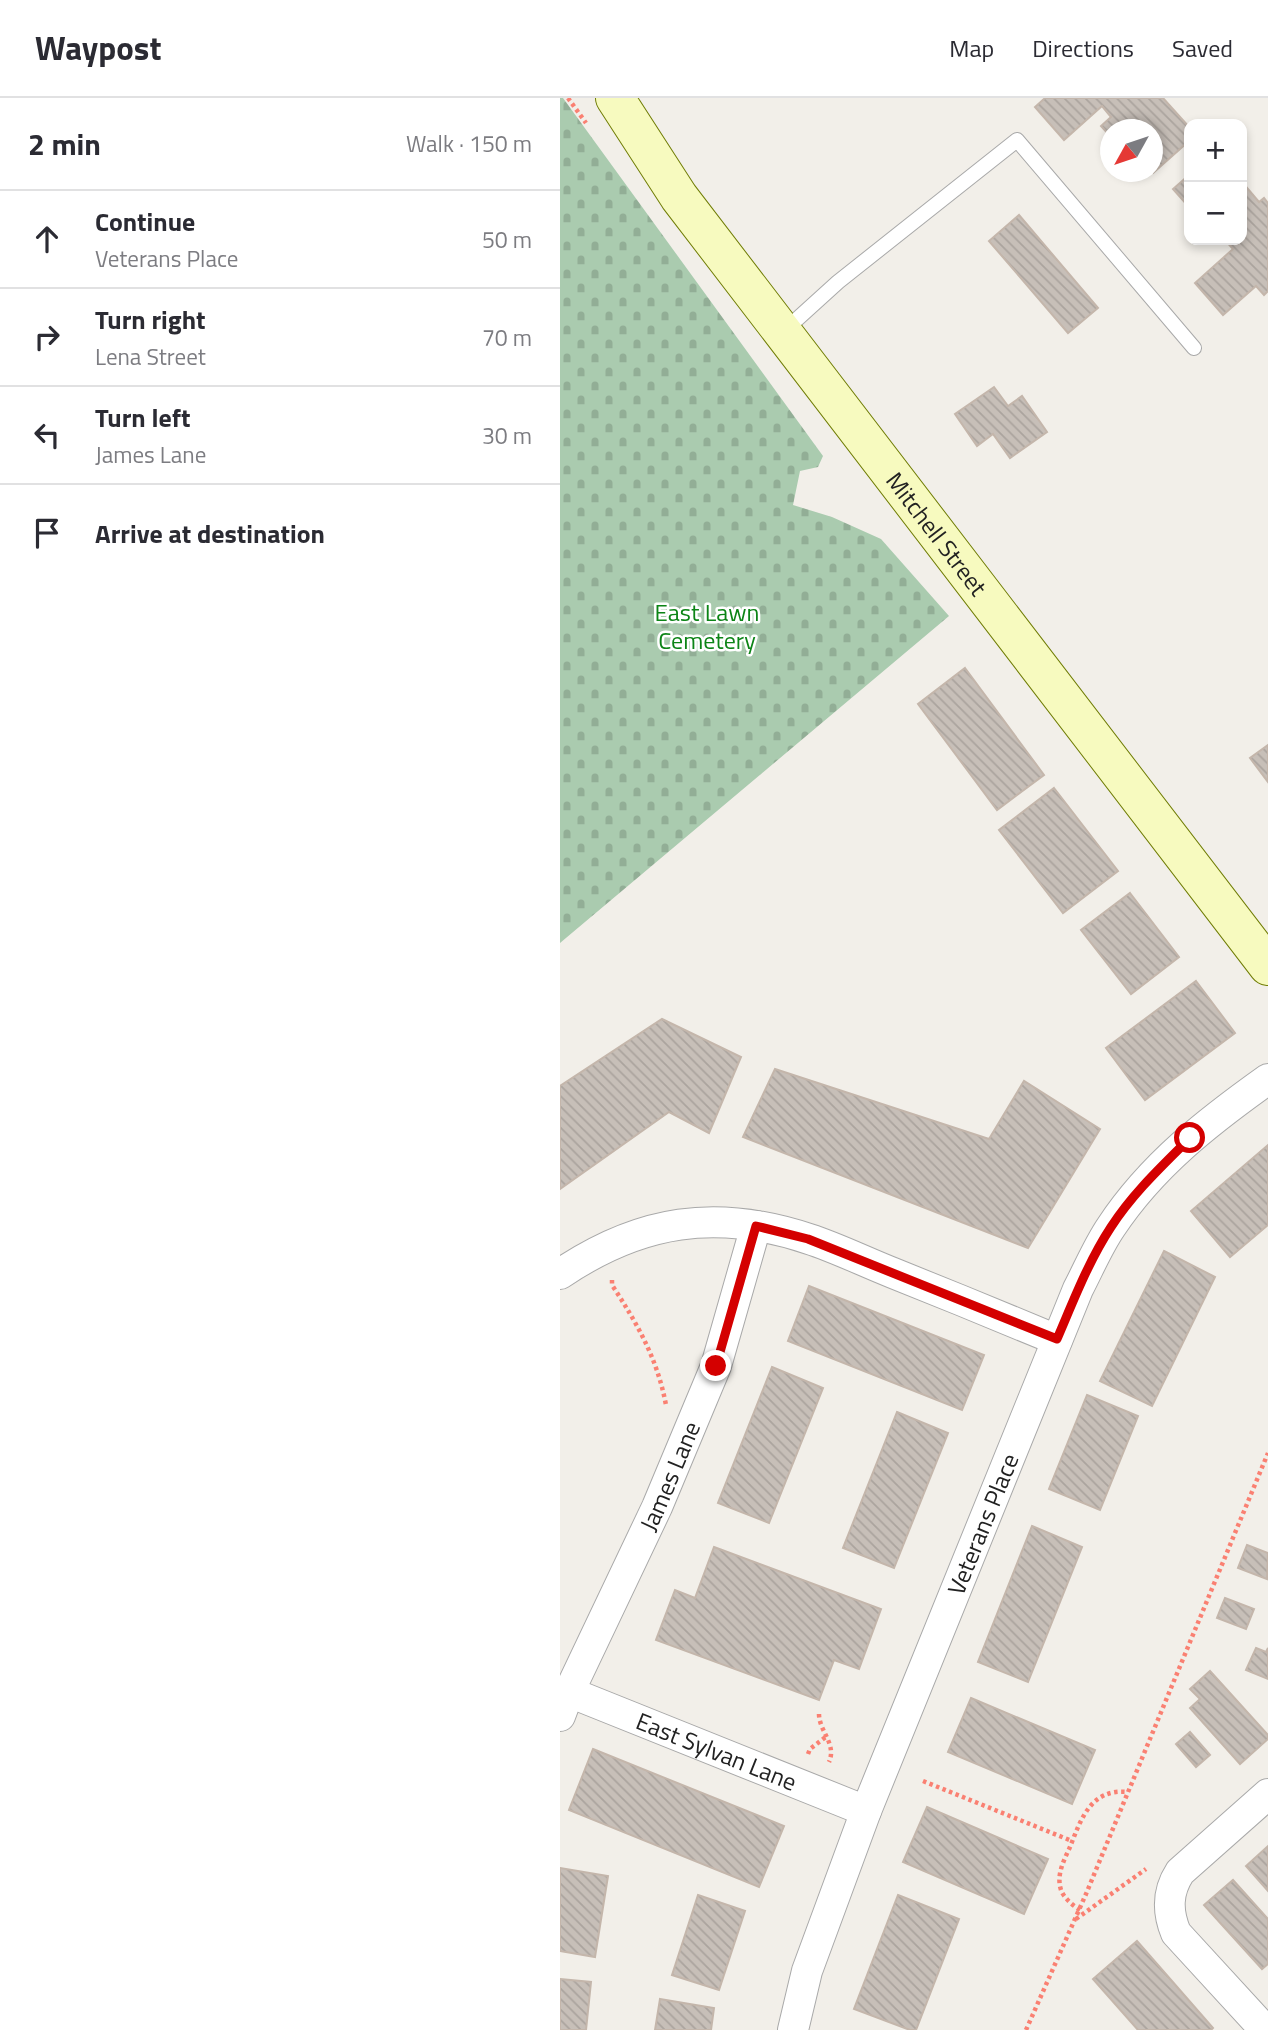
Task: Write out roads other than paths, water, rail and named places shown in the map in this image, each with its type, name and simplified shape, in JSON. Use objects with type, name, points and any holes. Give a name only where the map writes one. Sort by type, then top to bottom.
[{"type":"street","name":"Mitchell Street","points":[[615,98],[679,197],[1268,966]]},
{"type":"street","name":"Veterans Place","points":[[793,2030],[807,1971],[866,1811],[1078,1289],[1110,1228],[1138,1190],[1190,1138],[1268,1079]]},
{"type":"street","points":[[560,1274],[587,1256],[628,1237],[669,1224],[715,1221],[756,1226],[808,1239],[1057,1339]]},
{"type":"street","name":"James Lane","points":[[564,1704],[657,1507],[716,1366],[756,1226]]},
{"type":"street","name":"East Sylvan Lane","points":[[564,1704],[866,1811]]},
{"type":"street","points":[[1265,2030],[1176,1933],[1169,1901],[1172,1885],[1180,1872],[1268,1794]]},
{"type":"lane","points":[[782,332],[838,282],[1017,140],[1194,348]]},
{"type":"park label","name":"East Lawn Cemetery","points":[[707,626]]}]
